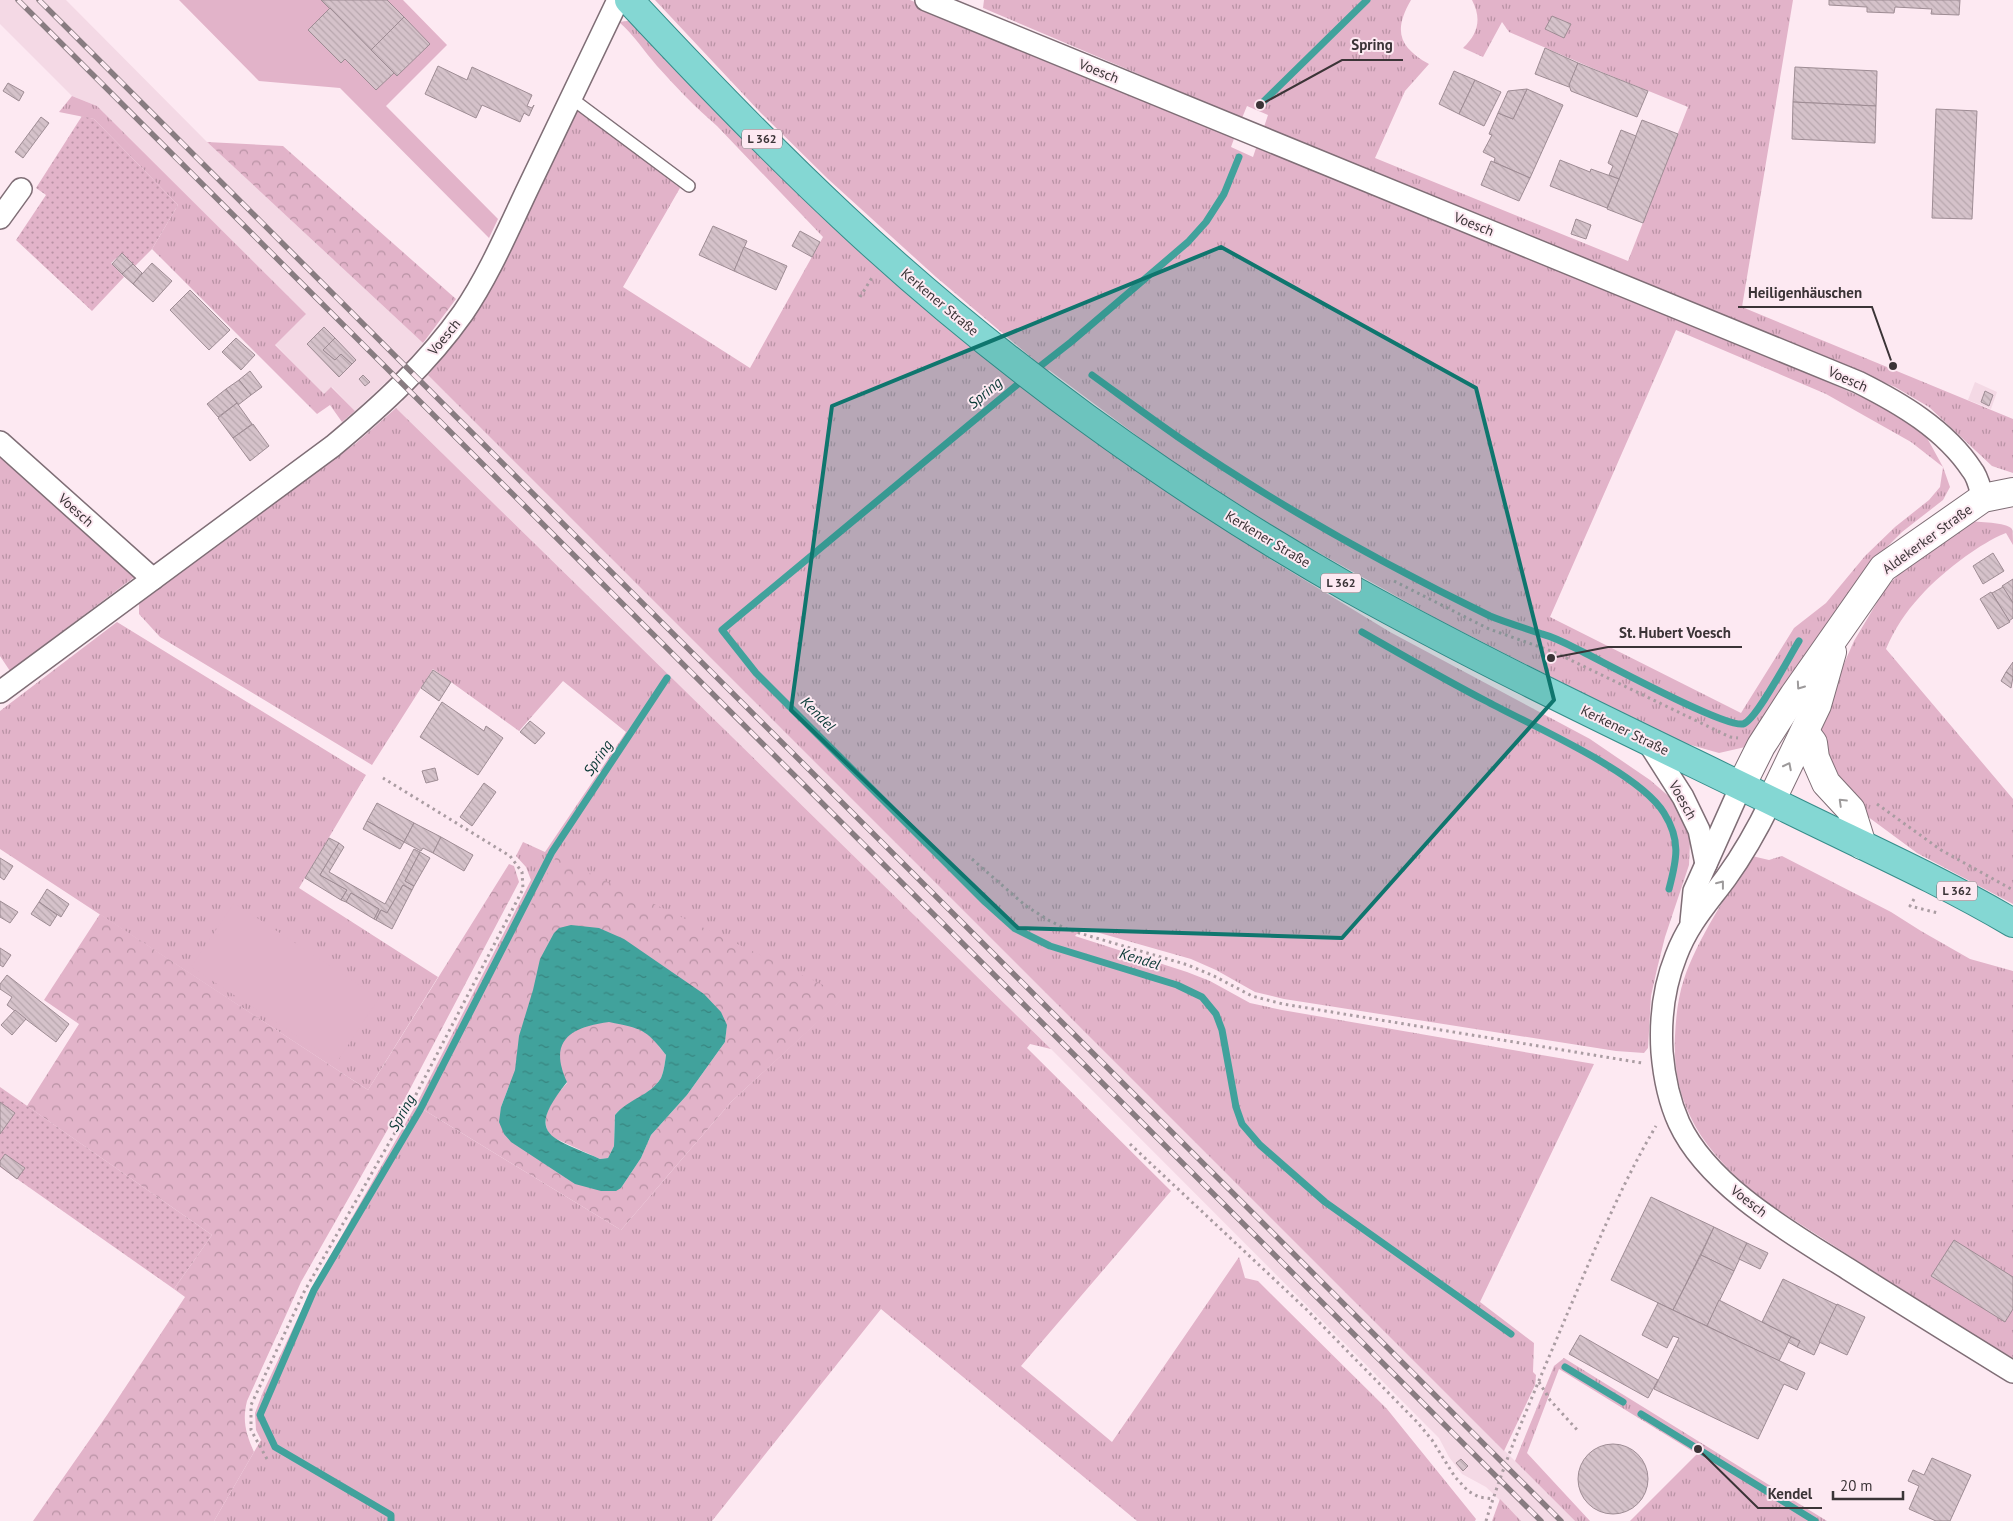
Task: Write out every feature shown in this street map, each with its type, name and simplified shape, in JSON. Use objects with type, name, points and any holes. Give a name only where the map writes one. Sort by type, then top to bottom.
[{"type":"main road","name":"Kerkener Straße","points":[[629,0],[755,133],[845,219],[902,270],[1046,387],[1103,430],[1188,488],[1324,573],[1460,647],[1648,742],[1927,875],[2013,923]]},
{"type":"street","name":"Voesch","points":[[0,692],[340,440],[402,384],[436,347],[463,312],[476,291],[618,0]]},
{"type":"street","name":"Voesch","points":[[926,0],[1858,382],[1892,400],[1942,435],[1973,470],[1983,498]]},
{"type":"street","points":[[0,218],[21,189]]},
{"type":"street","name":"Voesch","points":[[0,442],[152,579]]},
{"type":"street","name":"Aldekerker Straße","points":[[1741,786],[1762,746],[1794,695],[1883,568],[1983,498],[2013,492]]},
{"type":"street","points":[[1771,801],[1817,705],[1838,632]]},
{"type":"street","points":[[1805,732],[1813,743],[1815,758],[1826,782],[1851,810],[1862,845]]},
{"type":"street","name":"Voesch","points":[[1648,742],[1683,797],[1699,830],[1706,864]]},
{"type":"street","name":"Voesch","points":[[1691,922],[1694,891],[1741,786]]},
{"type":"street","name":"Voesch","points":[[1771,801],[1752,838],[1726,877],[1691,922],[1676,956],[1666,988],[1661,1031],[1664,1067],[1671,1102],[1679,1125],[1695,1151],[1749,1203],[1793,1234],[2013,1372]]},
{"type":"lane","points":[[571,98],[689,186]]},
{"type":"path","points":[[1386,577],[1489,629],[1554,652],[1730,737]]},
{"type":"path","points":[[1551,658],[1554,652]]},
{"type":"path","points":[[267,1459],[251,1430],[251,1405],[304,1292],[409,1108],[523,889],[522,872],[510,856],[383,778]]},
{"type":"path","points":[[1870,799],[1942,850],[2013,890]]},
{"type":"path","points":[[972,859],[1026,906],[1050,921],[1095,939],[1188,965],[1252,996],[1283,1004],[1664,1067]]},
{"type":"path","points":[[1486,1521],[1539,1382],[1597,1244],[1635,1160],[1671,1102]]},
{"type":"path","points":[[1130,1144],[1307,1310],[1411,1416],[1432,1440],[1455,1477],[1468,1491],[1479,1497],[1493,1499]]},
{"type":"path","points":[[1539,1382],[1550,1400],[1579,1432]]},
{"type":"highlighted area","points":[[1221,247],[1476,388],[1554,700],[1342,938],[1018,928],[791,710],[832,406]]},
{"type":"shaded area","points":[[0,0],[66,0],[207,142],[423,343],[411,357],[1575,1521],[1521,1521],[1486,1487],[1462,1474],[1449,1457],[1439,1438],[1051,1049],[396,408],[403,401],[385,383],[355,411],[332,387],[324,395],[275,344],[305,314],[97,106],[72,96],[0,24]]},
{"type":"shaded area","points":[[1975,382],[1997,392],[1991,409],[1968,400]]},
{"type":"green space","points":[[179,0],[403,0],[447,45],[386,106],[498,219],[489,238],[340,88],[259,81]]},
{"type":"green space","points":[[655,0],[910,0],[1235,136],[1231,147],[1253,157],[1257,145],[1767,355],[1884,407],[1926,436],[1943,467],[1950,487],[1943,500],[1902,532],[1870,564],[1828,621],[1772,721],[1754,745],[1719,753],[1677,741],[1437,619],[1289,536],[1168,459],[1049,370],[1026,386],[1152,480],[1275,562],[1390,632],[1590,739],[1650,780],[1672,799],[1687,828],[1690,842],[1689,865],[1665,937],[1657,969],[1651,996],[1648,1048],[1644,1053],[1616,1051],[1284,999],[1255,992],[1216,970],[1191,959],[1082,928],[1075,936],[1187,972],[1210,981],[1250,1003],[1594,1064],[1480,1302],[1534,1343],[1533,1372],[1536,1375],[1535,1385],[1504,1451],[428,375],[460,336],[577,109],[680,188],[623,287],[750,368],[823,237],[657,66],[619,22],[635,20],[1011,375],[1032,358],[936,277],[828,179],[759,111]],"holes":[[[1676,330],[1826,394],[1911,442],[1943,467],[1940,487],[1929,500],[1895,527],[1865,556],[1826,603],[1794,628],[1741,713],[1550,617]]]},
{"type":"green space","points":[[984,0],[1411,0],[1402,21],[1402,37],[1411,51],[1429,64],[1405,91],[1375,158],[1628,261],[1688,107],[1509,32],[1502,22],[1483,57],[1463,48],[1472,37],[1477,26],[1477,14],[1472,0],[1793,0],[1742,307],[2013,419],[2013,473],[1992,466],[1929,407],[1895,387],[1264,127],[1268,115],[1247,106],[1242,118],[983,8]]},
{"type":"green space","points":[[72,96],[97,106],[306,314],[275,345],[324,394],[331,387],[355,411],[342,422],[330,405],[317,414],[152,249],[178,205],[94,119],[59,112]]},
{"type":"green space","points":[[82,116],[94,119],[178,205],[152,249],[135,266],[122,253],[111,263],[124,277],[92,311],[16,240],[46,195],[36,188]]},
{"type":"green space","points":[[207,142],[283,146],[456,299],[423,343]]},
{"type":"green space","points":[[396,408],[1051,1049],[1030,1044],[1027,1048],[1171,1191],[1021,1366],[1112,1442],[1239,1257],[1245,1278],[1258,1281],[1387,1409],[1476,1519],[1475,1521],[1137,1521],[881,1309],[712,1521],[214,1521],[261,1440],[256,1430],[255,1413],[312,1288],[417,1103],[531,880],[526,867],[516,856],[523,842],[545,852],[626,732],[563,681],[519,731],[433,669],[372,765],[160,637],[139,614],[139,604],[265,508],[355,444]],"holes":[[[845,996],[731,1102],[621,1230],[424,1110]]]},
{"type":"green space","points":[[0,452],[137,575],[10,671],[0,656]]},
{"type":"green space","points":[[1968,521],[2009,527],[2012,529],[2013,545],[2006,533],[1980,546],[1942,575],[1910,609],[1901,621],[1886,649],[2013,799],[2013,904],[1917,853],[1848,802],[1831,777],[1821,734],[1827,702],[1854,641],[1885,589],[1920,551]]},
{"type":"green space","points":[[117,622],[366,775],[299,888],[438,977],[368,1090],[0,849],[0,711]]},
{"type":"green space","points":[[1752,856],[1769,860],[1782,856],[1891,912],[1970,959],[2013,971],[2013,1361],[1769,1204],[1729,1170],[1713,1152],[1699,1132],[1688,1111],[1680,1088],[1676,1063],[1676,1021],[1682,986],[1705,932]]},
{"type":"green space","points":[[556,857],[846,996],[731,1102],[621,1230],[424,1110]],"holes":[[[540,959],[727,1024],[725,1042],[687,1095],[651,1135],[641,1158],[621,1188],[501,1107],[515,1070],[519,1036]]]},
{"type":"green space","points":[[509,864],[514,866],[519,882],[401,1106],[301,1282],[247,1401],[246,1427],[254,1452],[214,1521],[33,1521],[107,1415],[185,1297],[174,1289],[212,1235],[27,1106],[79,1024],[44,1000],[100,914],[368,1090]]},
{"type":"green space","points":[[234,903],[379,998],[337,1062],[191,967]]},
{"type":"green space","points":[[609,1022],[637,1028],[648,1033],[666,1055],[662,1075],[657,1084],[615,1115],[614,1146],[608,1158],[600,1159],[550,1136],[546,1121],[549,1108],[567,1083],[560,1056],[566,1039],[574,1032],[583,1028]]},
{"type":"green space","points":[[0,1087],[212,1235],[174,1289],[0,1167]]},
{"type":"green space","points":[[1564,1358],[1827,1521],[1630,1521],[1697,1454],[1559,1369],[1527,1453],[1590,1521],[1575,1521],[1515,1461],[1554,1366]]},
{"type":"green space","points":[[1500,1499],[1521,1521],[1492,1521]]},
{"type":"water","points":[[571,925],[599,928],[624,939],[704,994],[721,1012],[727,1025],[725,1042],[687,1095],[651,1135],[641,1158],[621,1188],[616,1191],[601,1191],[575,1184],[511,1142],[504,1134],[499,1122],[501,1107],[515,1070],[519,1036],[540,959],[554,933],[559,928]],"holes":[[[609,1022],[642,1031],[653,1039],[666,1055],[661,1078],[656,1084],[615,1115],[614,1146],[608,1158],[600,1159],[557,1139],[549,1132],[546,1124],[547,1114],[567,1082],[560,1056],[566,1038],[583,1028]]]},
{"type":"building","points":[[321,0],[387,0],[404,17],[371,50]]},
{"type":"building","points":[[1829,0],[1960,0],[1959,15],[1931,14],[1932,9],[1895,7],[1894,13],[1867,12],[1867,7],[1829,5]]},
{"type":"building","points":[[330,8],[394,73],[376,90],[345,59],[341,63],[308,30]]},
{"type":"building","points":[[1552,16],[1571,24],[1564,38],[1545,29]]},
{"type":"building","points":[[404,17],[430,44],[397,76],[371,50]]},
{"type":"building","points":[[1545,48],[1578,63],[1569,87],[1535,74]]},
{"type":"building","points":[[1578,63],[1648,91],[1637,117],[1571,91],[1569,85]]},
{"type":"building","points":[[438,66],[467,80],[472,67],[532,95],[527,106],[532,108],[534,105],[529,116],[524,113],[520,122],[482,105],[476,118],[425,94]]},
{"type":"building","points":[[1795,67],[1877,71],[1876,106],[1793,102]]},
{"type":"building","points":[[1454,71],[1475,80],[1459,114],[1439,104]]},
{"type":"building","points":[[1475,80],[1501,92],[1484,126],[1459,114]]},
{"type":"building","points":[[8,83],[24,92],[19,101],[3,91]]},
{"type":"building","points":[[1527,89],[1563,105],[1530,178],[1494,162],[1495,158],[1483,152],[1492,135],[1489,134],[1498,113],[1513,119]]},
{"type":"building","points":[[1527,89],[1513,119],[1498,113],[1508,91]]},
{"type":"building","points":[[1793,102],[1876,106],[1875,143],[1792,139]]},
{"type":"building","points":[[1936,109],[1977,111],[1972,219],[1932,218]]},
{"type":"building","points":[[41,117],[49,123],[23,158],[15,152]]},
{"type":"building","points":[[1642,120],[1678,134],[1643,223],[1607,209]]},
{"type":"building","points":[[1621,130],[1636,136],[1619,179],[1609,175],[1613,166],[1608,163]]},
{"type":"building","points":[[1560,160],[1590,172],[1591,169],[1619,179],[1607,208],[1550,186]]},
{"type":"building","points":[[1491,161],[1530,178],[1519,201],[1481,185]]},
{"type":"building","points":[[1576,219],[1591,225],[1586,239],[1571,234]]},
{"type":"building","points":[[713,226],[747,241],[734,271],[699,255]]},
{"type":"building","points":[[800,231],[820,242],[812,257],[792,246]]},
{"type":"building","points":[[744,247],[787,266],[776,290],[734,271]]},
{"type":"building","points":[[122,253],[133,264],[122,274],[112,264]]},
{"type":"building","points":[[152,263],[172,281],[153,302],[133,284]]},
{"type":"building","points":[[133,264],[142,273],[133,284],[122,274]]},
{"type":"building","points":[[190,290],[230,330],[209,350],[170,310]]},
{"type":"building","points":[[324,327],[335,338],[323,350],[335,360],[341,354],[352,364],[339,377],[307,344]]},
{"type":"building","points":[[236,338],[255,355],[241,370],[222,352]]},
{"type":"building","points":[[335,338],[356,360],[352,364],[341,354],[335,360],[323,350]]},
{"type":"building","points":[[250,371],[262,387],[251,395],[239,380]]},
{"type":"building","points":[[363,375],[370,382],[365,386],[359,379]]},
{"type":"building","points":[[239,380],[251,395],[238,405],[226,389]]},
{"type":"building","points":[[226,389],[237,403],[218,417],[207,404]]},
{"type":"building","points":[[1985,391],[1993,395],[1989,406],[1981,402]]},
{"type":"building","points":[[237,403],[252,424],[233,438],[218,418]]},
{"type":"building","points":[[253,424],[269,446],[250,461],[233,438]]},
{"type":"building","points":[[1993,553],[2004,571],[1983,584],[1973,566]]},
{"type":"building","points":[[2013,579],[2013,603],[2002,586]]},
{"type":"building","points":[[2003,587],[2013,603],[2013,618],[2009,621],[1992,593]]},
{"type":"building","points":[[1991,592],[2010,622],[1998,629],[1980,599]]},
{"type":"building","points":[[2013,662],[2013,677],[2006,672]]},
{"type":"building","points":[[433,670],[451,682],[439,701],[421,688]]},
{"type":"building","points":[[2006,672],[2013,677],[2011,688],[2001,681]]},
{"type":"building","points":[[442,702],[484,731],[486,726],[503,738],[478,775],[420,737]]},
{"type":"building","points":[[530,721],[545,733],[535,744],[520,732]]},
{"type":"building","points":[[435,768],[438,780],[426,783],[422,771]]},
{"type":"building","points":[[484,783],[496,792],[472,826],[460,817]]},
{"type":"building","points":[[377,803],[414,823],[404,842],[367,821]]},
{"type":"building","points":[[367,821],[404,842],[400,849],[363,829]]},
{"type":"building","points":[[414,823],[441,837],[433,853],[423,848],[421,851],[404,842]]},
{"type":"building","points":[[441,837],[473,855],[464,871],[433,853]]},
{"type":"building","points":[[329,838],[339,843],[320,875],[347,890],[341,900],[305,878]]},
{"type":"building","points":[[339,843],[344,847],[329,872],[385,904],[414,849],[420,852],[405,881],[414,886],[412,890],[403,885],[387,913],[381,910],[376,920],[374,919],[379,909],[351,893],[346,902],[341,900],[347,890],[320,875]]},
{"type":"building","points":[[420,852],[430,858],[414,886],[405,881]]},
{"type":"building","points":[[0,858],[13,866],[4,880],[0,877]]},
{"type":"building","points":[[403,885],[412,890],[392,929],[376,920],[381,910],[387,913]]},
{"type":"building","points":[[47,889],[69,904],[61,917],[39,902]]},
{"type":"building","points":[[351,893],[379,909],[374,919],[346,902]]},
{"type":"building","points":[[0,901],[18,912],[10,923],[0,917]]},
{"type":"building","points":[[39,902],[57,915],[50,926],[31,914]]},
{"type":"building","points":[[0,948],[11,955],[3,967],[0,965]]},
{"type":"building","points":[[7,975],[69,1024],[56,1042],[7,1005],[12,997],[0,989],[0,984]]},
{"type":"building","points":[[15,1010],[26,1019],[12,1035],[1,1025]]},
{"type":"building","points":[[0,1102],[15,1113],[0,1134]]},
{"type":"building","points":[[5,1154],[25,1168],[17,1179],[0,1166],[0,1161]]},
{"type":"building","points":[[1651,1197],[1714,1227],[1673,1310],[1611,1280]]},
{"type":"building","points":[[1714,1227],[1747,1243],[1734,1271],[1701,1255]]},
{"type":"building","points":[[1954,1240],[2013,1277],[2013,1309],[2005,1322],[1931,1276]]},
{"type":"building","points":[[1747,1243],[1768,1253],[1760,1269],[1739,1259]]},
{"type":"building","points":[[1701,1255],[1734,1271],[1707,1326],[1673,1310]]},
{"type":"building","points":[[1783,1279],[1837,1305],[1814,1355],[1797,1347],[1800,1341],[1762,1322]]},
{"type":"building","points":[[1719,1300],[1791,1337],[1779,1361],[1707,1326]]},
{"type":"building","points":[[1658,1303],[1805,1373],[1797,1390],[1784,1384],[1758,1439],[1654,1389],[1679,1338],[1673,1336],[1667,1348],[1642,1335]]},
{"type":"building","points":[[1837,1304],[1865,1317],[1847,1355],[1819,1342]]},
{"type":"building","points":[[1580,1335],[1658,1380],[1648,1398],[1569,1354]]},
{"type":"building","points":[[1791,1337],[1800,1341],[1797,1347],[1788,1342]]},
{"type":"building","points":[[1613,1444],[1632,1450],[1642,1460],[1648,1479],[1642,1498],[1632,1508],[1613,1514],[1594,1508],[1584,1498],[1578,1479],[1584,1460],[1594,1450]]},
{"type":"building","points":[[1932,1458],[1971,1475],[1950,1521],[1936,1521],[1909,1509],[1919,1486],[1908,1481],[1913,1470],[1924,1475]]},
{"type":"building","points":[[1461,1459],[1468,1466],[1463,1471],[1456,1463]]},
{"type":"waterway","name":"Spring","points":[[1260,105],[1367,0]]},
{"type":"waterway","name":"Spring","points":[[1034,371],[1071,342],[1188,242],[1206,222],[1224,194],[1239,157]]},
{"type":"waterway","points":[[1092,375],[1215,462],[1292,510],[1410,576],[1490,616],[1559,640],[1713,716],[1743,724],[1749,720],[1764,700],[1799,641]]},
{"type":"waterway","name":"Kendel","points":[[1024,379],[722,630],[756,673],[985,902],[1014,928],[1050,946],[1177,985],[1202,997],[1216,1014],[1222,1030],[1236,1107],[1242,1124],[1260,1145],[1325,1202],[1511,1334]]},
{"type":"waterway","points":[[1362,632],[1456,685],[1583,751],[1609,766],[1651,797],[1664,813],[1675,841],[1674,868],[1669,889]]},
{"type":"waterway","name":"Spring","points":[[391,1521],[391,1515],[275,1447],[260,1415],[314,1290],[420,1110],[552,852],[667,678]]},
{"type":"waterway","name":"Kendel","points":[[1565,1367],[1623,1402]]},
{"type":"waterway","name":"Kendel","points":[[1641,1414],[1815,1521]]},
{"type":"railway","points":[[18,0],[1541,1521]]},
{"type":"railway","points":[[39,0],[1561,1521]]},
{"type":"place","name":"Spring","points":[[1260,105]]},
{"type":"place","name":"Heiligenhäuschen","points":[[1893,366]]},
{"type":"place","name":"St. Hubert Voesch","points":[[1551,658]]},
{"type":"place","name":"Kendel","points":[[1698,1449]]}]
